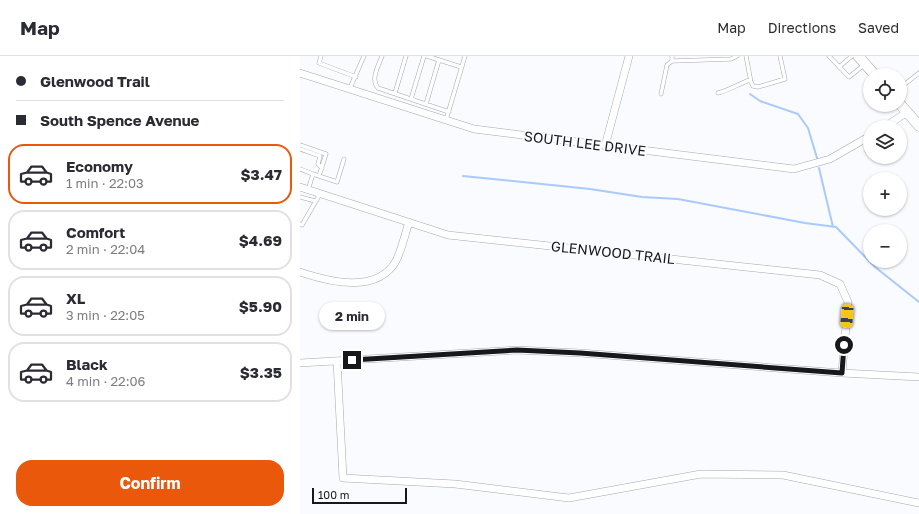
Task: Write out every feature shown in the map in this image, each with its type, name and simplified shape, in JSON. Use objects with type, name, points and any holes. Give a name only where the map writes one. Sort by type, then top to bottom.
[{"type":"street","points":[[606,146],[629,56]]},
{"type":"street","points":[[858,56],[869,68]]},
{"type":"street","name":"SOUTH LEE DRIVE","points":[[300,73],[474,129],[794,169],[830,159],[863,140]]},
{"type":"street","points":[[895,120],[907,112],[919,126]]},
{"type":"street","name":"GLENWOOD TRAIL","points":[[300,187],[448,235],[820,274],[840,284],[848,302],[842,373]]},
{"type":"street","points":[[300,272],[313,276],[357,284],[373,280],[388,271],[397,260],[409,222]]},
{"type":"street","points":[[300,363],[517,350],[580,353],[842,373],[919,377]]},
{"type":"street","points":[[337,361],[343,478],[455,484],[569,498],[701,474],[783,475],[919,503]]},
{"type":"lane","points":[[321,56],[319,63],[356,77]]},
{"type":"lane","points":[[350,88],[364,56]]},
{"type":"lane","points":[[382,56],[374,79],[374,84],[378,88],[449,112]]},
{"type":"lane","points":[[395,93],[406,56]]},
{"type":"lane","points":[[411,99],[424,56]]},
{"type":"lane","points":[[427,56],[461,67]]},
{"type":"lane","points":[[446,120],[465,56]]},
{"type":"lane","points":[[672,56],[672,61]]},
{"type":"lane","points":[[661,94],[666,66],[672,61],[731,59],[736,56]]},
{"type":"lane","points":[[746,56],[750,80],[753,86],[758,87],[785,79],[780,56]]},
{"type":"lane","points":[[829,56],[847,76],[851,77],[865,64]]},
{"type":"lane","points":[[839,67],[852,56]]},
{"type":"lane","points":[[426,104],[439,60]]},
{"type":"lane","points":[[907,83],[919,73]]},
{"type":"lane","points":[[718,92],[732,89],[736,85],[750,80]]},
{"type":"lane","points":[[300,145],[326,154],[319,176]]},
{"type":"lane","points":[[300,149],[320,156],[318,164],[322,168]]},
{"type":"lane","points":[[300,169],[336,182],[344,159]]},
{"type":"lane","points":[[308,190],[313,174]]},
{"type":"lane","points":[[300,224],[302,225],[320,194]]},
{"type":"lane","points":[[300,197],[315,202]]},
{"type":"waterway","points":[[750,94],[760,101],[798,114],[808,128],[817,158]]},
{"type":"waterway","points":[[819,168],[833,227]]},
{"type":"waterway","points":[[463,176],[590,189],[642,197],[678,199],[805,223],[836,227],[875,267],[919,302]]},
{"type":"route","points":[[352,360],[517,350],[580,353],[842,373],[844,345]]}]
